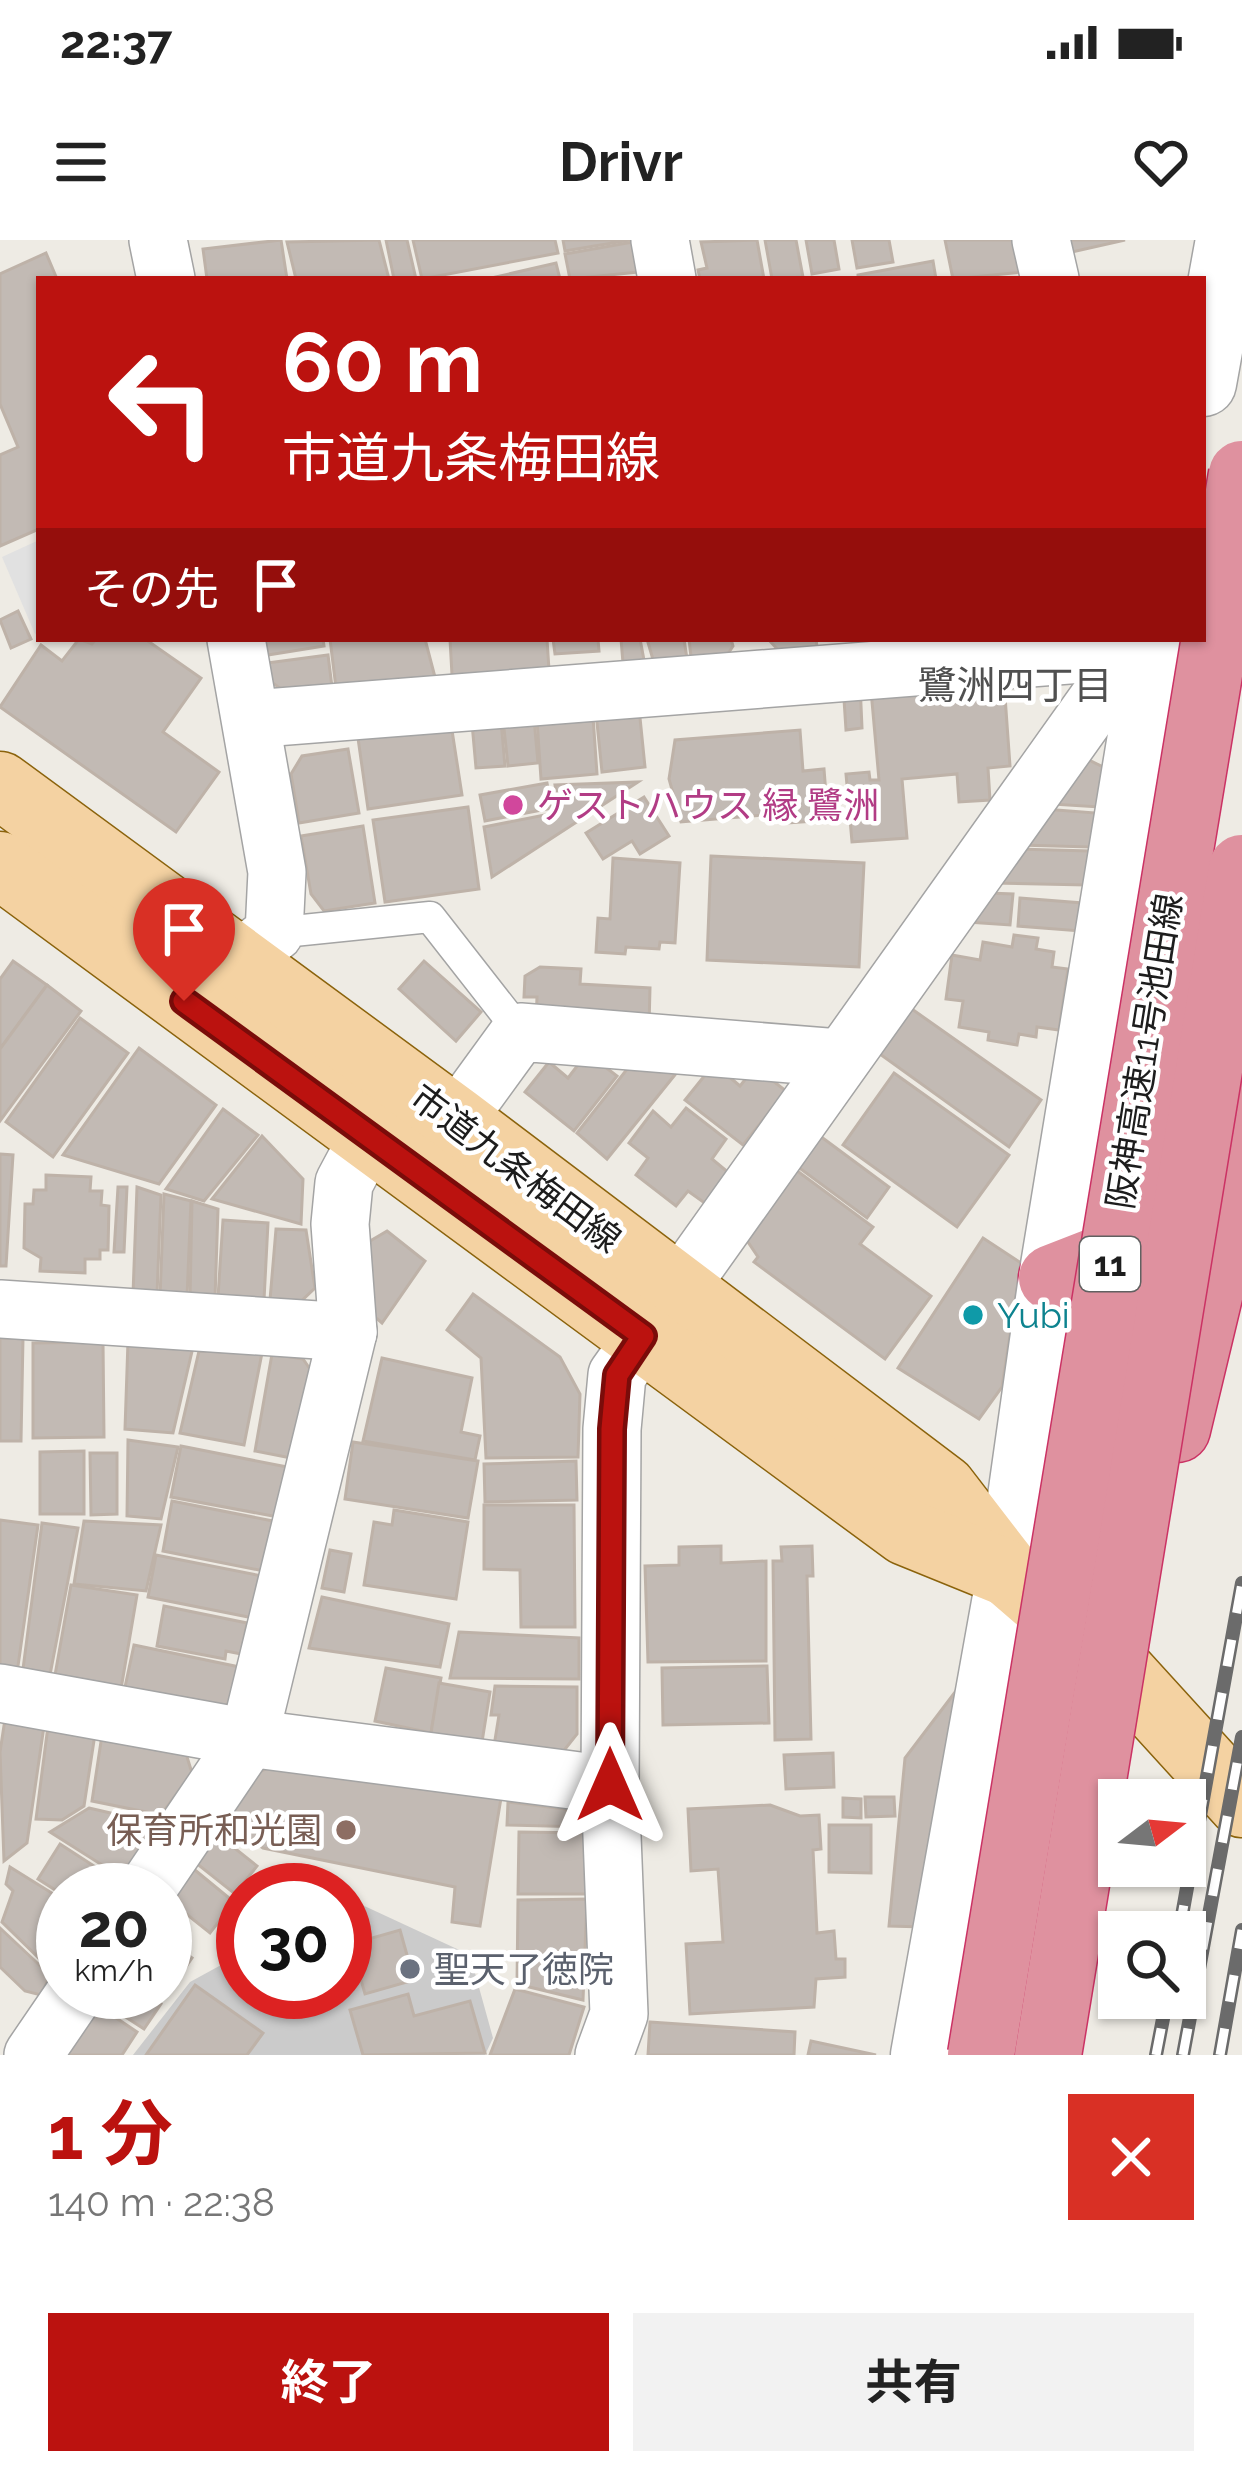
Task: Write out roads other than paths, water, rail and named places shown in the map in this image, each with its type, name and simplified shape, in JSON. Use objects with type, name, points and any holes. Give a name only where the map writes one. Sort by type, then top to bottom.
[{"type":"highway","name":"阪神高速11号池田線","points":[[982,2055],[1242,474]]},
{"type":"highway","name":"阪神高速11号池田線","points":[[1048,2055],[1242,868]]},
{"type":"highway","points":[[1052,1278],[1160,1236],[1242,1093]]},
{"type":"highway","points":[[1119,1669],[1242,1158]]},
{"type":"main road","name":"市道九条梅田線","points":[[0,785],[254,948],[456,1120],[660,1313],[906,1532],[1010,1575],[1119,1669],[1242,1804]]},
{"type":"main road","name":"市道九条梅田線","points":[[0,865],[368,1138],[660,1313]]},
{"type":"street","points":[[158,240],[165,276]]},
{"type":"street","points":[[660,240],[667,276]]},
{"type":"street","points":[[1041,240],[1049,276]]},
{"type":"street","points":[[1206,366],[1229,240]]},
{"type":"street","points":[[1206,482],[1242,488]]},
{"type":"street","points":[[237,642],[277,872],[254,948]]},
{"type":"street","points":[[251,718],[743,659],[1144,645]]},
{"type":"street","points":[[604,2055],[619,2014],[610,1785],[612,1429],[617,1375],[839,1058],[1144,645]]},
{"type":"street","points":[[924,2055],[1010,1575],[1144,645]]},
{"type":"street","points":[[456,1120],[520,1032],[839,1058]]},
{"type":"street","points":[[164,1863],[249,1738],[348,1333],[340,1224],[344,1183],[368,1138]]},
{"type":"street","points":[[0,1309],[348,1333]]},
{"type":"street","points":[[0,1693],[249,1738],[610,1785]]},
{"type":"street","points":[[33,2055],[58,2019]]},
{"type":"lane","points":[[254,948],[430,917],[520,1032]]},
{"type":"railway","points":[[1183,1911],[1242,1583]]},
{"type":"railway","points":[[1183,2055],[1242,1737]]},
{"type":"railway","points":[[1220,2055],[1242,1930]]},
{"type":"railway","points":[[1156,2055],[1163,2019]]},
{"type":"place","name":"ゲストハウス 縁 鷺洲","points":[[513,805]]},
{"type":"place","name":"Yubi","points":[[973,1315]]},
{"type":"place","name":"保育所和光園","points":[[346,1830]]},
{"type":"place","name":"聖天了徳院","points":[[410,1969]]},
{"type":"district","name":"鷺洲四丁目","points":[[1015,685]]}]
